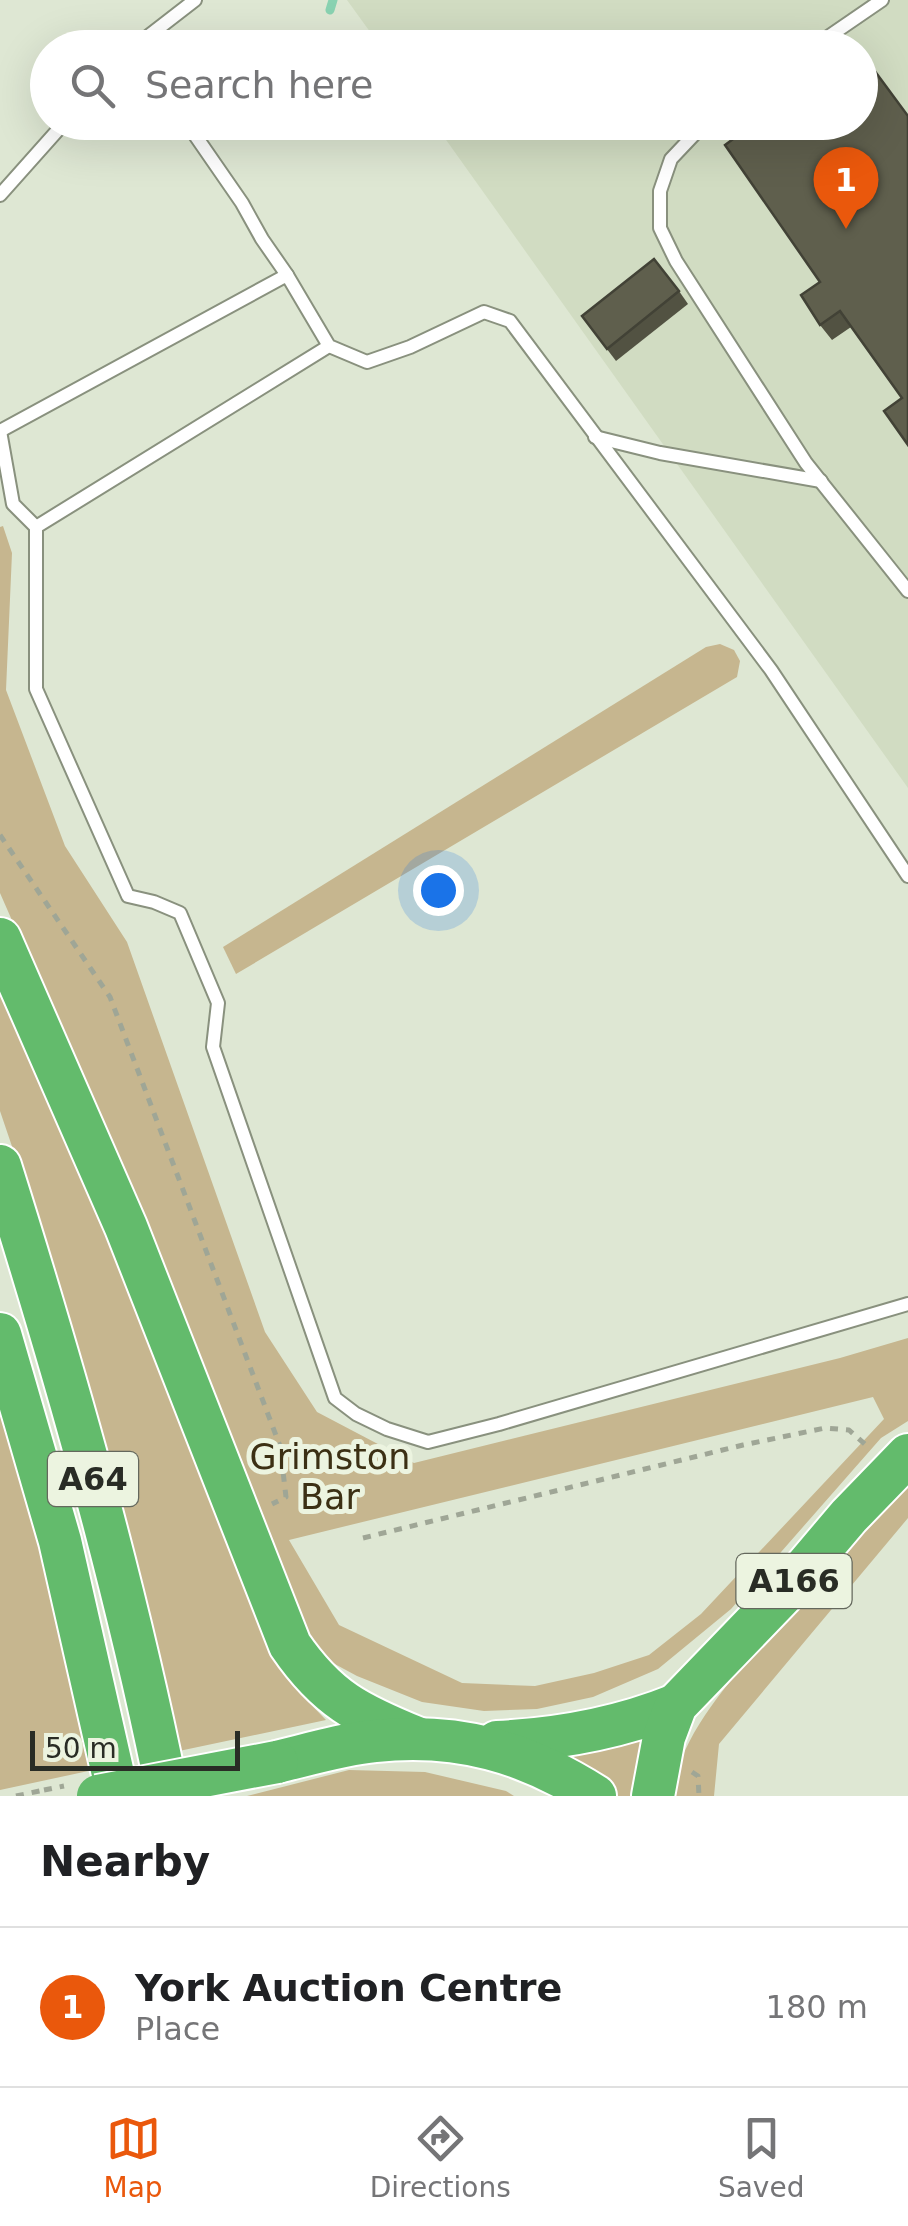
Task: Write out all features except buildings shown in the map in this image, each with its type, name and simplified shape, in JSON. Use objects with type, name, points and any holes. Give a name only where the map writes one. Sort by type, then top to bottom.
[{"type":"highway","points":[[0,939],[126,1228],[290,1646],[310,1674],[333,1696],[380,1723],[417,1738]]},
{"type":"highway","name":"A64","points":[[0,1166],[57,1347],[106,1529],[148,1696],[168,1796]]},
{"type":"highway","name":"A64","points":[[0,1334],[60,1541],[118,1796]]},
{"type":"highway","name":"A166","points":[[653,1796],[664,1737],[676,1705],[901,1461]]},
{"type":"highway","name":"A166","points":[[98,1796],[374,1741],[417,1738],[474,1743],[580,1733],[676,1705]]},
{"type":"highway","name":"A166","points":[[474,1743],[539,1764],[595,1796]]},
{"type":"lane","points":[[155,30],[195,0]]},
{"type":"lane","points":[[838,30],[882,0]]},
{"type":"lane","points":[[0,195],[49,140]]},
{"type":"lane","points":[[199,140],[242,202],[329,346],[367,362],[410,347],[484,312],[510,321],[771,670],[908,876]]},
{"type":"lane","points":[[689,140],[672,158],[660,191],[660,228],[676,260],[806,462],[908,591]]},
{"type":"lane","points":[[287,274],[0,431],[13,504],[36,527],[36,689],[128,896],[180,913],[218,1003],[213,1047],[335,1398],[387,1430],[428,1442],[908,1304]]},
{"type":"lane","points":[[36,527],[329,346]]},
{"type":"lane","points":[[595,437],[660,453],[821,481]]},
{"type":"path","points":[[0,835],[110,998],[280,1446],[286,1497],[239,1520]]},
{"type":"path","points":[[364,1538],[825,1428],[849,1430],[901,1461]]},
{"type":"path","points":[[687,1768],[698,1776],[700,1796]]},
{"type":"path","points":[[16,1796],[44,1790]]},
{"type":"shaded area","points":[[347,0],[908,0],[908,788],[446,140],[878,140],[878,30],[369,30]]},
{"type":"green space","name":"Grimston Bar","points":[[3,526],[12,553],[6,690],[65,846],[127,942],[265,1332],[317,1412],[414,1463],[908,1338],[908,1421],[881,1438],[731,1609],[658,1669],[593,1697],[537,1709],[484,1711],[422,1702],[357,1676],[318,1655],[291,1605],[50,1007],[0,893]],"holes":[[[873,1397],[884,1419],[701,1614],[649,1655],[535,1686],[462,1683],[339,1625],[289,1540]]]},
{"type":"green space","points":[[720,644],[734,650],[740,661],[737,677],[236,974],[223,947],[706,647]]},
{"type":"green space","points":[[0,973],[30,1035],[232,1546],[262,1633],[297,1690],[326,1720],[179,1751],[138,1566],[56,1276],[0,1111]]},
{"type":"green space","points":[[0,1396],[62,1618],[93,1770],[0,1790]]},
{"type":"green space","points":[[908,1479],[908,1518],[719,1744],[714,1796],[670,1796],[686,1749],[711,1706]]},
{"type":"green space","points":[[647,1731],[638,1796],[612,1796],[566,1756]]},
{"type":"green space","points":[[349,1770],[425,1772],[514,1796],[247,1796]]},
{"type":"waterway","points":[[330,10],[333,0]]},
{"type":"place","name":"York Auction Centre","points":[[846,229]]}]
